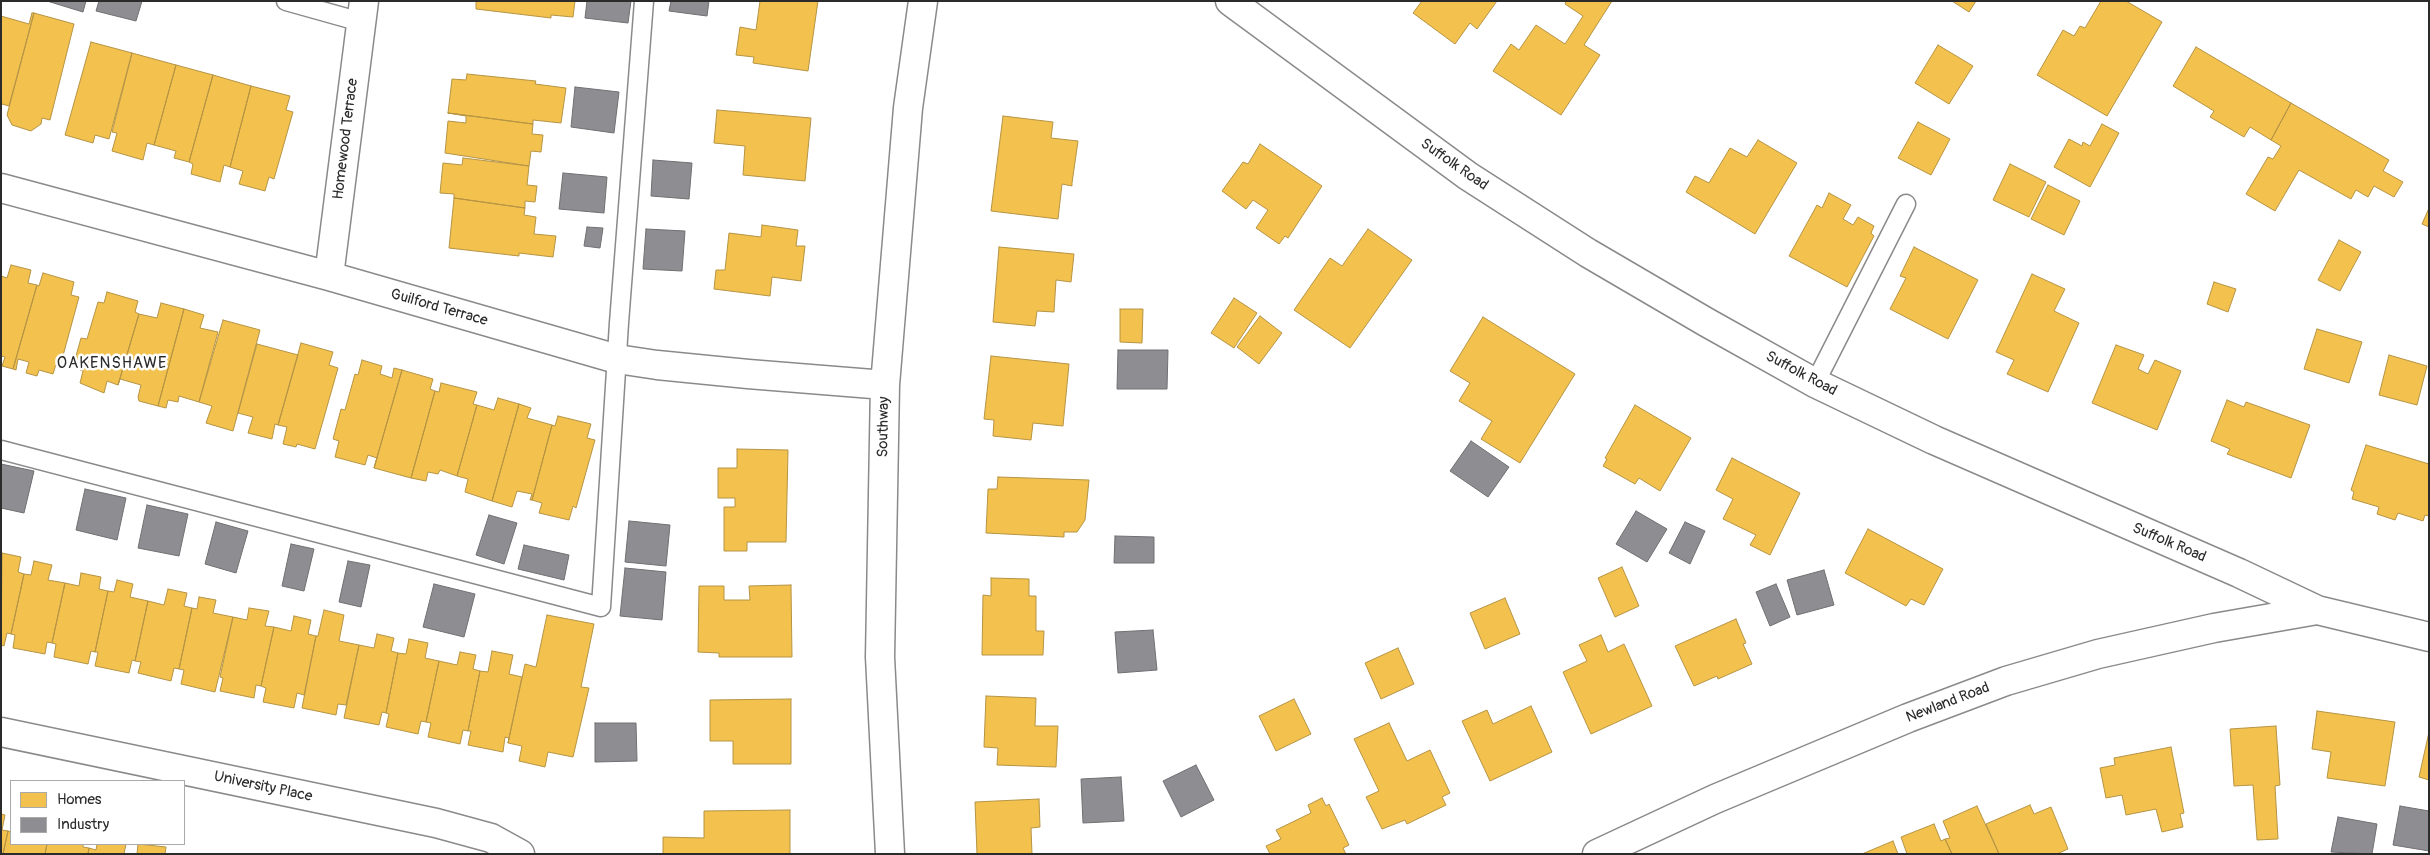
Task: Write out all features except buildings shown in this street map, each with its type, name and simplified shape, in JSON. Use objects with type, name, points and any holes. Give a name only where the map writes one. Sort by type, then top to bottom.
[{"type":"street","name":"Southway","points":[[890,854],[880,657],[885,385],[908,108],[923,1]]},
{"type":"street","name":"Suffolk Road","points":[[1230,1],[1468,176],[1588,253],[1706,322],[1815,382],[1934,440],[2239,573],[2317,610],[2429,638]]},
{"type":"street","name":"Homewood Terrace","points":[[329,276],[362,11]]},
{"type":"street","name":"Guilford Terrace","points":[[1,188],[329,276],[617,359],[748,374],[885,385]]},
{"type":"street","name":"Newland Road","points":[[1597,854],[1724,795],[1908,718],[2006,681],[2098,654],[2214,628],[2317,610]]},
{"type":"street","name":"University Place","points":[[1,732],[436,823],[492,838],[520,854]]},
{"type":"lane","points":[[286,1],[362,11]]},
{"type":"lane","points":[[1,450],[601,607],[617,359],[644,1]]},
{"type":"lane","points":[[1815,382],[1906,204]]},
{"type":"district","name":"OAKENSHAWE","points":[[112,364]]}]
